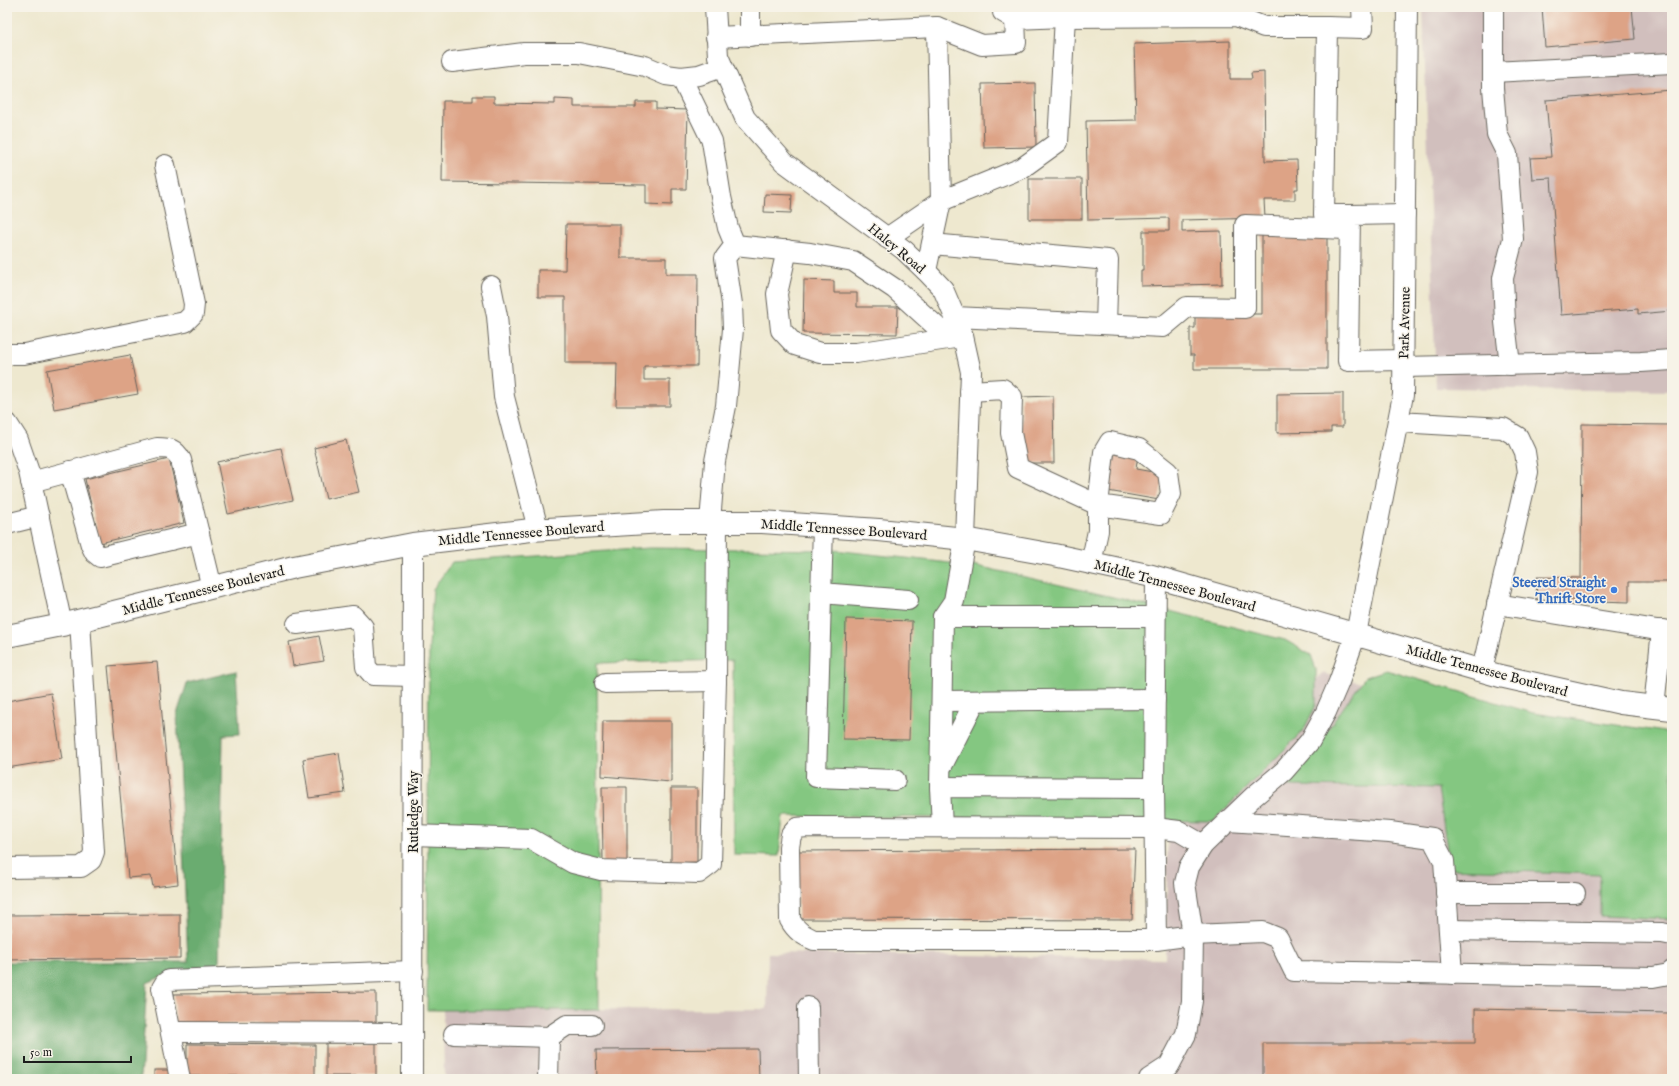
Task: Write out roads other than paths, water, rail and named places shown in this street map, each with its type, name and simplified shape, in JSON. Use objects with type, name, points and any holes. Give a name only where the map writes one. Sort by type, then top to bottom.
[{"type":"main road","name":"Middle Tennessee Boulevard","points":[[7,636],[71,623],[294,567],[413,544],[538,529],[664,522],[762,522],[879,530],[964,539],[1091,563],[1156,577],[1482,670],[1621,703],[1663,708]]},
{"type":"street","name":"Haley Road","points":[[714,7],[718,56],[745,118],[784,162],[904,250],[926,271],[943,290],[963,336],[971,372],[964,539],[954,601],[943,617]]},
{"type":"street","points":[[750,7],[750,36]]},
{"type":"street","points":[[716,37],[937,27],[982,45],[1016,43],[1009,13],[1065,17],[1236,16],[1264,27],[1363,28],[1362,7]]},
{"type":"street","name":"Park Avenue","points":[[1149,1079],[1170,1066],[1186,1034],[1192,1001],[1193,935],[1185,883],[1189,867],[1203,845],[1284,771],[1310,741],[1326,712],[1339,682],[1356,634],[1403,395],[1407,7]]},
{"type":"street","points":[[1493,7],[1493,72],[1497,134],[1507,154],[1513,239],[1503,278],[1505,322],[1510,365]]},
{"type":"street","points":[[887,238],[941,201],[1022,168],[1058,142],[1065,17]]},
{"type":"street","points":[[926,271],[941,201],[937,27]]},
{"type":"street","points":[[1327,27],[1324,215],[1349,222]]},
{"type":"street","points":[[452,62],[524,53],[579,53],[645,66],[666,75],[681,77],[699,75],[722,67]]},
{"type":"street","points":[[1493,72],[1672,63]]},
{"type":"street","points":[[681,77],[712,141],[722,203],[728,228],[735,245]]},
{"type":"street","points":[[7,354],[24,354],[185,322],[193,314],[194,304],[165,165]]},
{"type":"street","points":[[955,317],[1163,327],[1187,307],[1244,308],[1245,225],[1349,222],[1405,214]]},
{"type":"street","points":[[1349,222],[1348,361],[1403,364],[1510,365],[1672,360]]},
{"type":"street","points":[[932,244],[1108,260],[1106,324]]},
{"type":"street","points":[[735,245],[810,253],[852,261],[895,289],[938,328],[963,336]]},
{"type":"street","points":[[413,835],[530,839],[573,863],[601,870],[699,872],[711,864],[716,681],[713,522],[715,461],[726,406],[733,329],[732,304],[725,258],[735,245]]},
{"type":"street","points":[[787,250],[777,294],[781,330],[795,345],[820,353],[856,353],[963,336]]},
{"type":"street","points":[[491,286],[497,316],[504,397],[538,529]]},
{"type":"street","points":[[970,391],[1003,389],[1012,398],[1011,433],[1018,468],[1098,505],[1098,531],[1091,563]]},
{"type":"street","points":[[1398,422],[1503,428],[1518,438],[1525,452],[1528,472],[1482,670]]},
{"type":"street","points":[[7,423],[18,440],[71,623],[94,852],[91,860],[81,867],[7,868]]},
{"type":"street","points":[[31,482],[157,448],[170,448],[177,453],[181,460],[212,588]]},
{"type":"street","points":[[70,471],[91,544],[95,553],[100,557],[199,533]]},
{"type":"street","points":[[7,524],[39,516]]},
{"type":"street","points":[[823,526],[816,777],[895,780]]},
{"type":"street","name":"Rutledge Way","points":[[412,1079],[413,544]]},
{"type":"street","points":[[1156,577],[1154,788],[1156,940]]},
{"type":"street","points":[[821,593],[908,600]]},
{"type":"street","points":[[1497,604],[1667,630],[1663,708]]},
{"type":"street","points":[[297,624],[354,616],[363,627],[366,667],[373,676],[413,676]]},
{"type":"street","points":[[942,827],[940,778],[943,617],[1155,617]]},
{"type":"street","points":[[605,683],[716,681]]},
{"type":"street","points":[[942,701],[1155,699]]},
{"type":"street","points":[[940,778],[975,701]]},
{"type":"street","points":[[940,778],[1154,788]]},
{"type":"street","points":[[1228,821],[1390,832],[1432,838],[1444,861],[1452,974]]},
{"type":"street","points":[[1203,845],[1179,831],[1155,828],[807,826],[797,828],[791,835],[789,847],[790,920],[794,928],[804,936],[814,940],[1156,940],[1193,935],[1263,932],[1278,938],[1294,971],[1653,977],[1669,974],[1672,971]]},
{"type":"street","points":[[1446,892],[1575,893]]},
{"type":"street","points":[[1449,930],[1662,932],[1672,936]]},
{"type":"street","points":[[180,1079],[162,988],[169,980],[413,971]]},
{"type":"street","points":[[808,1008],[809,1079]]},
{"type":"street","points":[[454,1034],[549,1037],[567,1025],[592,1025]]},
{"type":"street","points":[[171,1032],[412,1033]]},
{"type":"street","points":[[548,1079],[549,1037]]},
{"type":"place","name":"Steered Straight Thrift Store","points":[[1614,590]]}]
